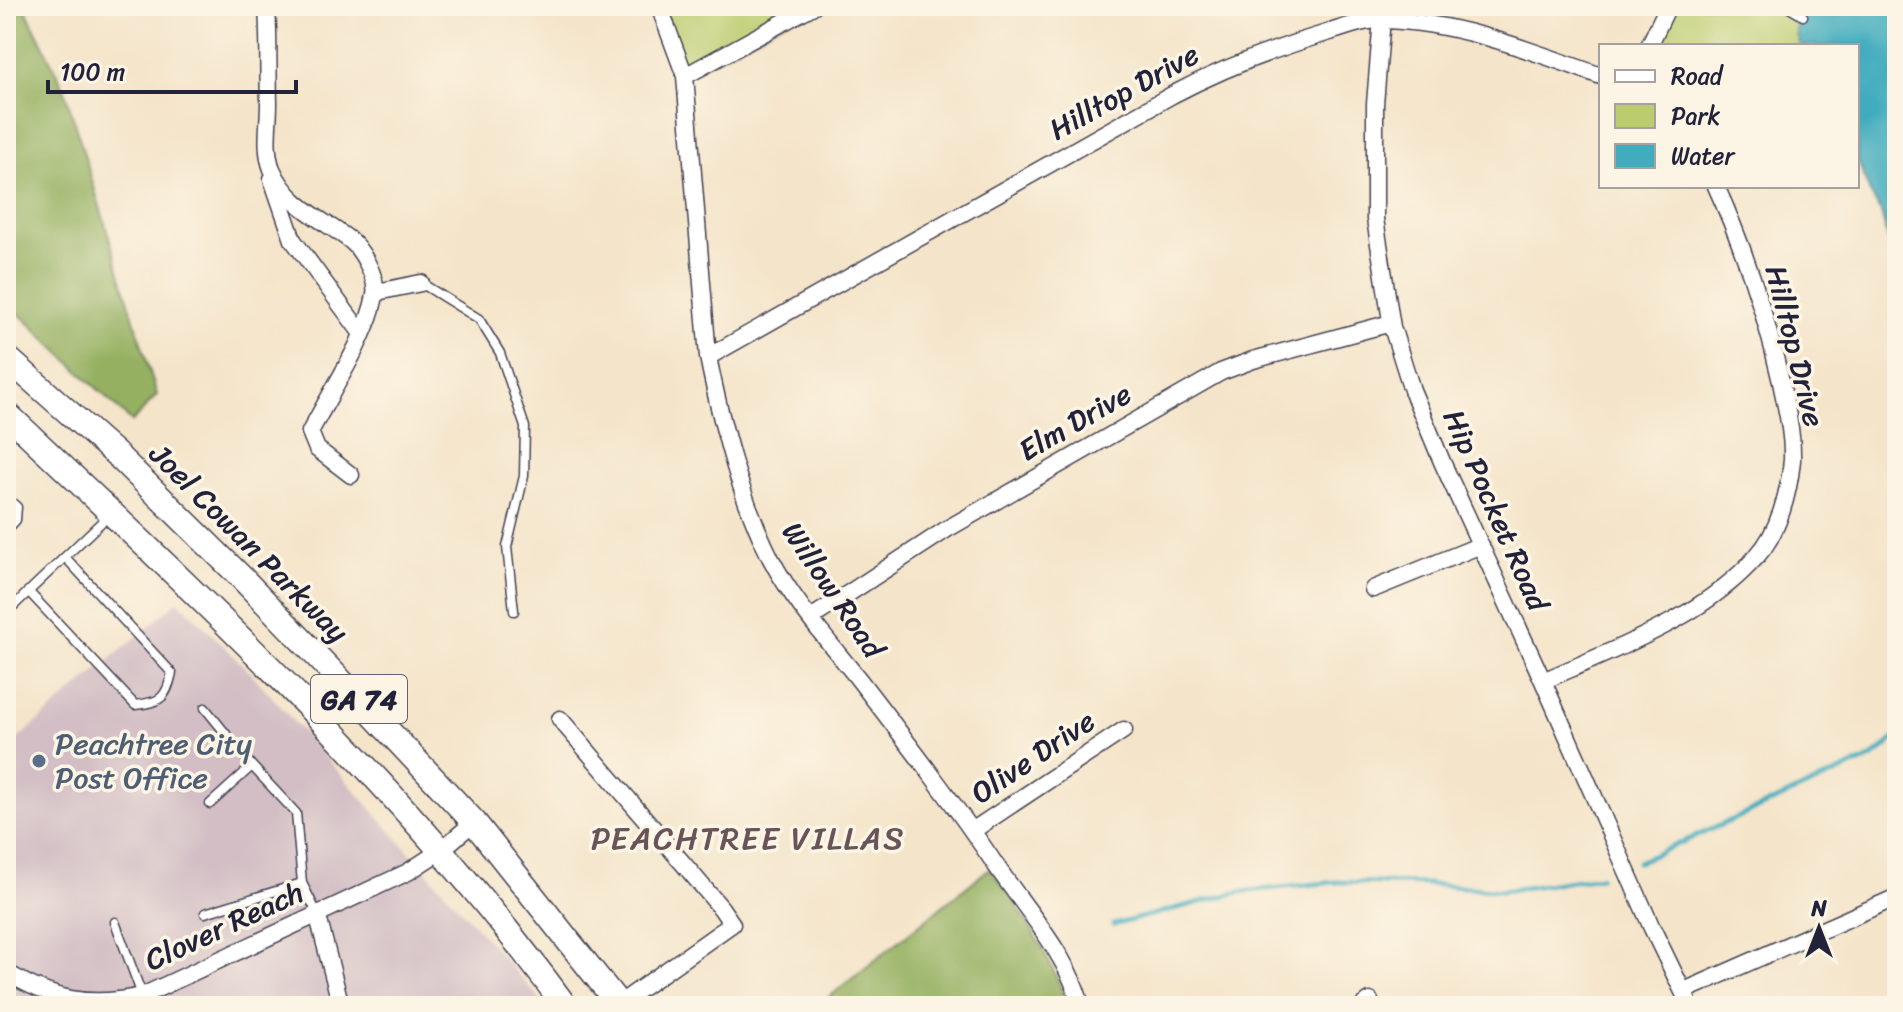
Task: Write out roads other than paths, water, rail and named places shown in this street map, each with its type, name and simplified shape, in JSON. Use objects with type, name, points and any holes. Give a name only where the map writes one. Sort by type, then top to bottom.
[{"type":"main road","name":"Joel Cowan Parkway","points":[[6,357],[118,456],[242,578],[474,822],[620,1005]]},
{"type":"main road","name":"GA 74","points":[[6,413],[344,744],[514,936],[565,1006]]},
{"type":"street","points":[[267,6],[267,142],[272,185],[293,240],[362,334]]},
{"type":"street","name":"Willow Road","points":[[659,6],[685,76],[708,357],[715,393],[746,501],[772,561],[811,618],[930,771],[972,831],[1057,954],[1081,1006]]},
{"type":"street","points":[[685,76],[813,6]]},
{"type":"street","points":[[1650,44],[1668,6]]},
{"type":"street","name":"Hilltop Drive","points":[[708,357],[1209,76],[1382,13],[1507,43],[1599,75]]},
{"type":"street","name":"Hip Pocket Road","points":[[1382,13],[1375,104],[1375,219],[1391,323],[1416,399],[1652,928],[1687,998]]},
{"type":"street","points":[[270,165],[295,203],[350,239],[365,257],[377,292],[362,334],[310,432],[317,449],[351,475]]},
{"type":"street","name":"Hilltop Drive","points":[[1543,681],[1670,622],[1708,598],[1759,554],[1778,519],[1792,461],[1790,425],[1758,299],[1738,238],[1717,188]]},
{"type":"street","points":[[377,292],[421,283]]},
{"type":"street","name":"Elm Drive","points":[[811,618],[947,529],[1221,372],[1253,360],[1391,323]]},
{"type":"street","points":[[1373,589],[1481,545]]},
{"type":"street","points":[[560,719],[732,924],[620,1005]]},
{"type":"street","name":"Olive Drive","points":[[972,831],[1124,730]]},
{"type":"street","name":"Clover Reach","points":[[6,972],[27,985],[64,999],[89,1004],[142,996],[417,867],[474,822]]},
{"type":"street","points":[[1687,998],[1897,897]]},
{"type":"street","points":[[317,913],[341,1006]]},
{"type":"lane","points":[[1786,6],[1803,16]]},
{"type":"lane","points":[[421,283],[479,319],[500,353],[525,427],[524,476],[507,547],[514,611]]},
{"type":"lane","points":[[6,531],[16,520],[17,507],[7,500]]},
{"type":"lane","points":[[6,613],[111,513]]},
{"type":"lane","points":[[28,591],[135,705],[155,703],[168,691],[172,673],[65,557]]},
{"type":"lane","points":[[205,708],[252,766],[296,813],[302,883],[317,913]]},
{"type":"lane","points":[[210,804],[252,766]]},
{"type":"lane","points":[[205,913],[302,883]]},
{"type":"lane","points":[[115,922],[142,996]]},
{"type":"water","points":[[1804,6],[1897,6],[1897,274],[1881,212],[1859,164],[1859,44],[1800,44],[1796,30]]},
{"type":"waterway","points":[[1638,862],[1873,757],[1897,736]]},
{"type":"waterway","points":[[1113,925],[1239,892],[1336,882],[1430,884],[1502,891],[1600,877]]},
{"type":"place","name":"Peachtree City Post Office","points":[[39,761]]},
{"type":"district","name":"PEACHTREE VILLAS","points":[[748,838]]}]
